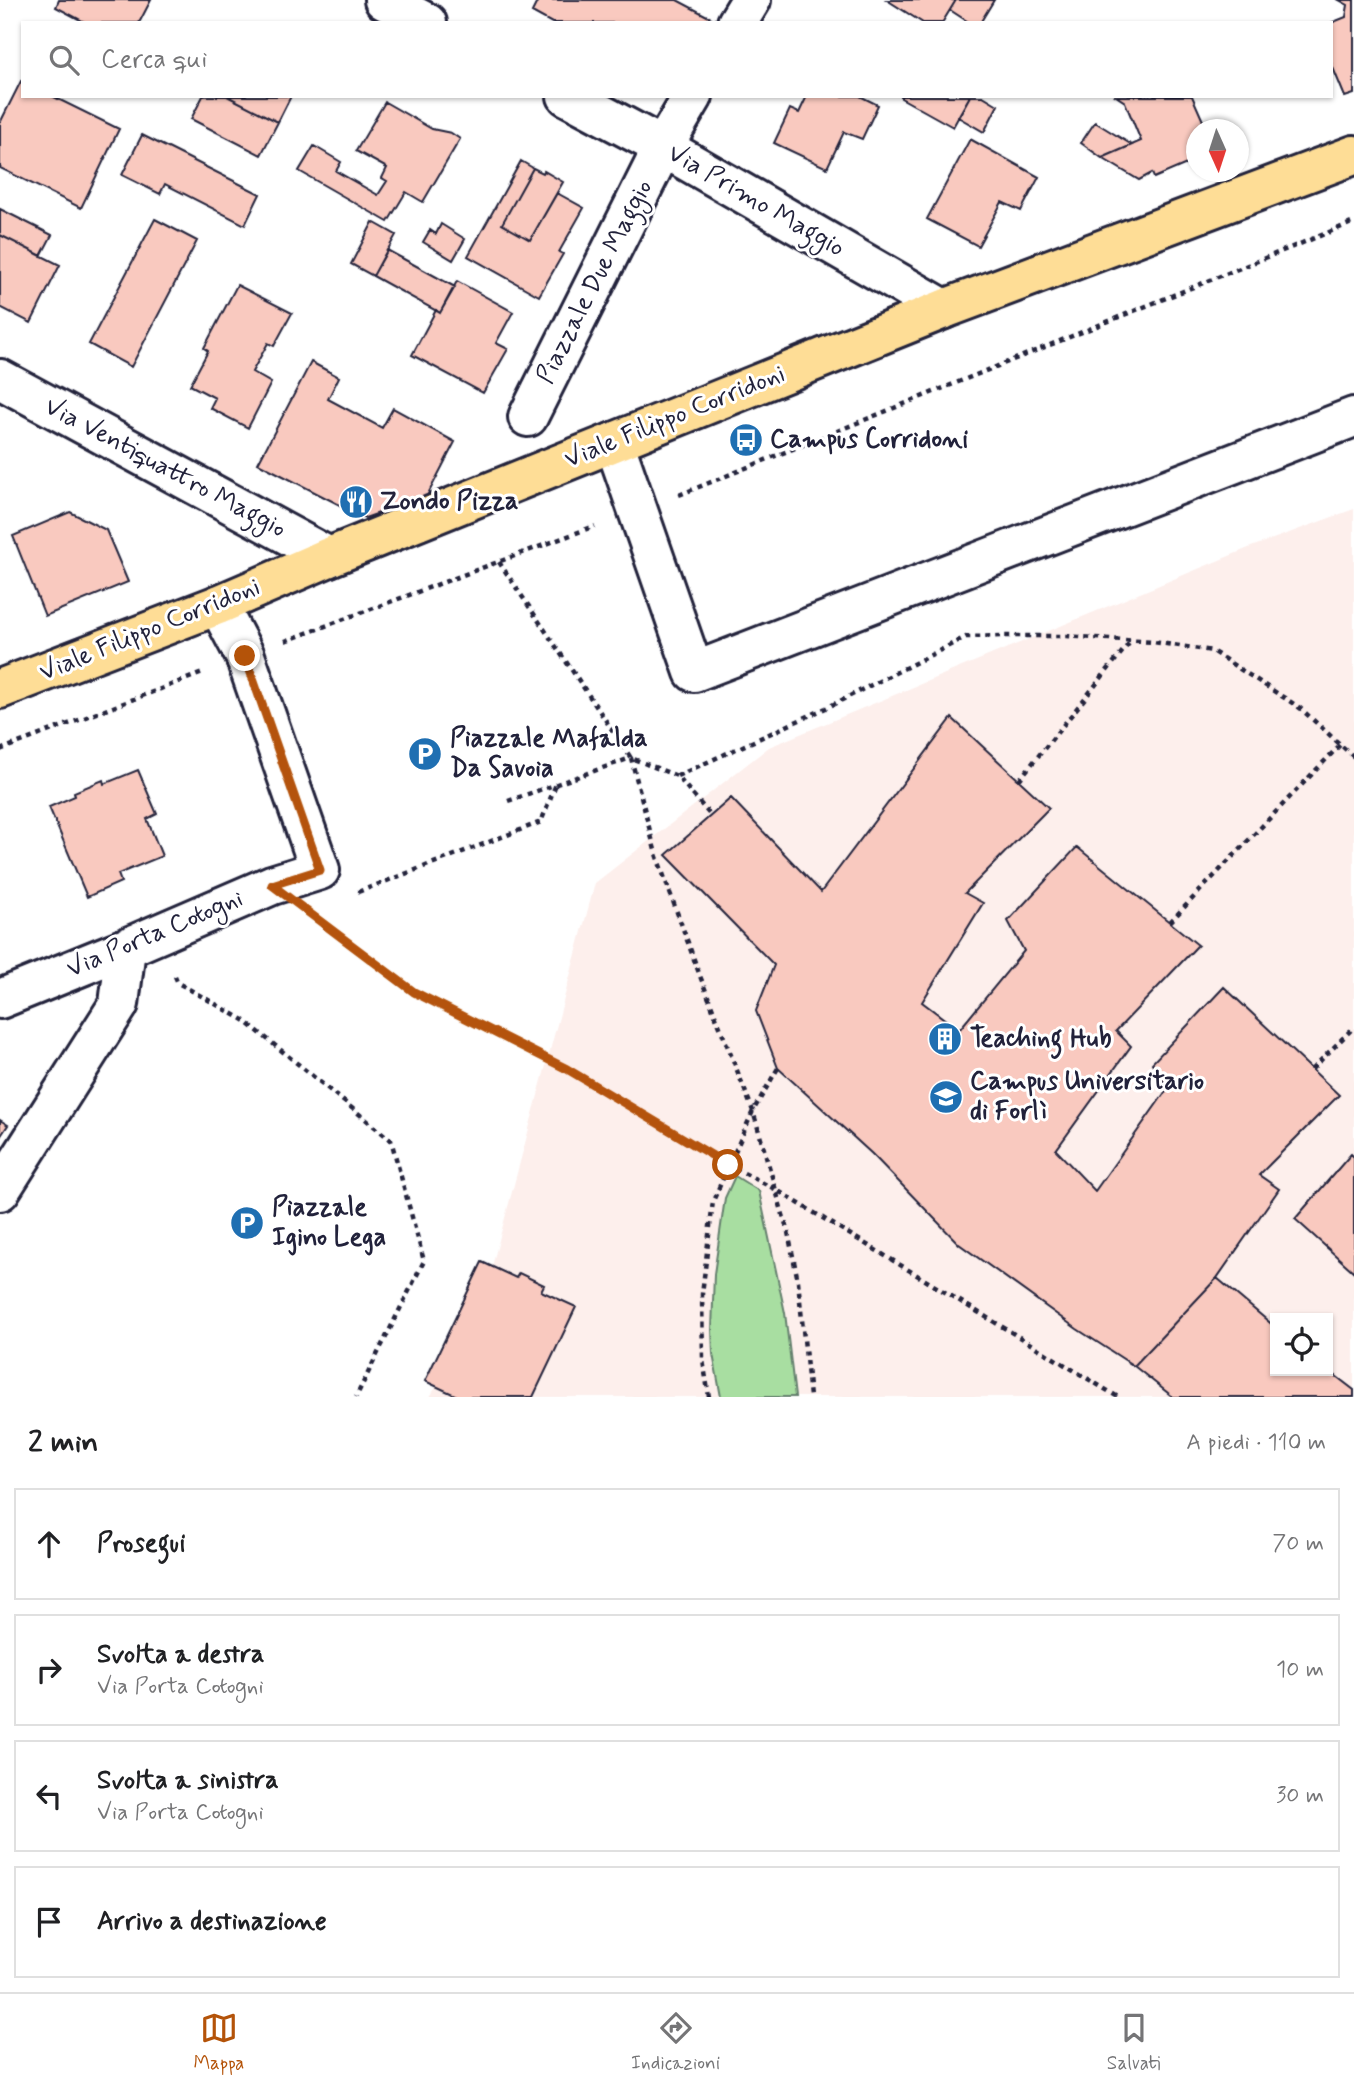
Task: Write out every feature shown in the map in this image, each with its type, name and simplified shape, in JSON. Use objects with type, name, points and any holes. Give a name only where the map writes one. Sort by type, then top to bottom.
[{"type":"main road","name":"Viale Filippo Corridoni","points":[[0,690],[218,605],[329,556],[944,309],[1354,155]]},
{"type":"street","points":[[384,0],[423,21]]},
{"type":"street","points":[[738,21],[751,0]]},
{"type":"street","name":"Via Primo Maggio","points":[[571,98],[663,147],[944,309]]},
{"type":"street","name":"Piazzale Due Maggio","points":[[528,417],[663,147],[692,98]]},
{"type":"street","name":"Via Ventiquattro Maggio","points":[[0,379],[329,556]]},
{"type":"street","points":[[614,442],[694,671],[1354,417]]},
{"type":"street","name":"Via Porta Cotogni","points":[[0,999],[272,885],[320,870],[245,656],[218,605]]},
{"type":"street","points":[[0,1191],[119,1004],[126,948]]},
{"type":"path","points":[[499,562],[631,758],[656,854],[753,1111],[788,1232],[798,1280],[810,1397]]},
{"type":"path","points":[[677,776],[826,708],[966,637],[1066,636],[1153,642],[1212,651],[1300,708],[1354,757]]},
{"type":"path","points":[[1019,780],[1131,640]]},
{"type":"path","points":[[1170,922],[1340,745]]},
{"type":"path","points":[[508,801],[631,758],[677,776],[710,816]]},
{"type":"path","points":[[345,897],[541,822],[556,784]]},
{"type":"path","points":[[272,885],[414,992],[567,1069],[728,1165],[775,1189],[1118,1397]]},
{"type":"path","points":[[173,973],[177,983],[244,1020],[391,1140],[424,1261],[356,1397]]},
{"type":"path","points":[[1312,1069],[1354,1027]]},
{"type":"path","points":[[709,1397],[703,1360],[702,1294],[713,1201],[753,1111],[778,1068]]},
{"type":"shaded area","name":"Campus Universitario di Forlì","points":[[1354,509],[1354,1397],[430,1397],[480,1311],[595,883],[769,747],[1251,547]]},
{"type":"green space","points":[[735,1176],[759,1191],[785,1313],[795,1397],[721,1397],[713,1354],[714,1274],[725,1198]]},
{"type":"building","points":[[59,0],[151,0],[140,21],[82,21],[56,7]]},
{"type":"building","points":[[538,0],[677,0],[711,18],[709,21],[548,21],[532,12]]},
{"type":"building","points":[[887,0],[956,0],[943,21],[920,21]]},
{"type":"building","points":[[956,0],[994,0],[981,21],[967,21],[950,10]]},
{"type":"building","points":[[1339,0],[1354,0],[1354,94],[1345,97],[1333,68],[1333,22],[1346,17],[1348,5]]},
{"type":"building","points":[[21,81],[21,98],[56,98],[119,129],[81,208],[0,168],[0,123]]},
{"type":"building","points":[[202,98],[231,98],[278,122],[261,155],[191,119]]},
{"type":"building","points":[[231,98],[290,98],[278,122]]},
{"type":"building","points":[[806,98],[864,98],[878,105],[862,139],[844,132],[827,168],[774,143],[790,109],[799,113]]},
{"type":"building","points":[[901,98],[969,98],[953,127]]},
{"type":"building","points":[[969,98],[986,98],[998,105],[984,132],[958,117]]},
{"type":"building","points":[[1119,98],[1193,98],[1202,119],[1186,119],[1186,164],[1154,178],[1152,173],[1139,180],[1102,158],[1141,141],[1125,102]]},
{"type":"building","points":[[385,102],[432,129],[451,133],[460,139],[423,202],[406,192],[388,222],[299,171],[314,146],[341,162],[336,171],[378,195],[387,181],[382,178],[387,168],[356,151]]},
{"type":"building","points":[[1095,122],[1132,145],[1102,158],[1081,143]]},
{"type":"building","points":[[142,135],[260,194],[245,225],[165,184],[160,194],[122,175]]},
{"type":"building","points":[[970,139],[1039,177],[1021,211],[1002,202],[978,246],[927,219]]},
{"type":"building","points":[[521,161],[533,168],[502,224],[530,240],[557,193],[584,208],[559,252],[563,254],[539,296],[468,256]]},
{"type":"building","points":[[533,168],[563,182],[530,240],[502,224]]},
{"type":"building","points":[[0,209],[52,235],[41,256],[0,235]]},
{"type":"building","points":[[155,219],[197,241],[131,367],[89,344]]},
{"type":"building","points":[[373,222],[396,235],[373,276],[351,264]]},
{"type":"building","points":[[441,224],[465,239],[453,260],[423,242],[430,230],[436,234]]},
{"type":"building","points":[[0,235],[60,265],[31,323],[0,307]]},
{"type":"building","points":[[387,250],[455,287],[440,313],[373,276]]},
{"type":"building","points":[[457,281],[513,312],[496,343],[508,349],[483,393],[412,355],[436,310],[440,313]]},
{"type":"building","points":[[237,285],[292,313],[274,346],[268,343],[252,372],[271,383],[248,428],[210,408],[215,398],[190,385],[208,351],[204,348]]},
{"type":"building","points":[[311,362],[339,377],[328,399],[382,428],[393,408],[455,442],[427,496],[365,518],[258,463]]},
{"type":"building","points":[[70,512],[106,530],[128,582],[45,616],[13,536]]},
{"type":"building","name":"Teaching Hub","points":[[952,718],[1049,808],[965,893],[983,903],[922,1002],[959,1030],[1024,951],[1008,921],[1077,847],[1198,945],[1116,1031],[1131,1046],[1056,1150],[1095,1191],[1168,1088],[1152,1063],[1224,987],[1339,1095],[1259,1175],[1279,1189],[1217,1278],[1134,1366],[1077,1329],[959,1244],[872,1154],[778,1068],[756,1011],[774,965],[666,855],[731,798],[821,892]]},
{"type":"building","points":[[138,770],[157,814],[147,819],[162,856],[118,874],[121,882],[87,897],[49,807],[75,796],[74,792],[103,780],[104,784]]},
{"type":"building","points":[[0,1120],[8,1125],[0,1137]]},
{"type":"building","points":[[1351,1154],[1354,1157],[1354,1272],[1295,1219]]},
{"type":"building","points":[[482,1262],[516,1278],[519,1273],[544,1285],[541,1291],[576,1307],[533,1397],[459,1397],[425,1381]]},
{"type":"building","points":[[1217,1278],[1270,1323],[1270,1376],[1333,1376],[1333,1374],[1354,1390],[1354,1397],[1173,1397],[1134,1366]]},
{"type":"place","name":"Campus Corridoni","points":[[746,440]]},
{"type":"place","name":"Zondo Pizza","points":[[356,502]]},
{"type":"place","name":"Piazzale Mafalda Da Savoia","points":[[425,754]]},
{"type":"place","name":"Teaching Hub","points":[[945,1039]]},
{"type":"place","name":"Campus Universitario di Forlì","points":[[946,1097]]},
{"type":"place","name":"Piazzale Igino Lega","points":[[247,1223]]},
{"type":"route","points":[[245,656],[320,870],[272,885],[414,992],[567,1069],[728,1165]]}]
